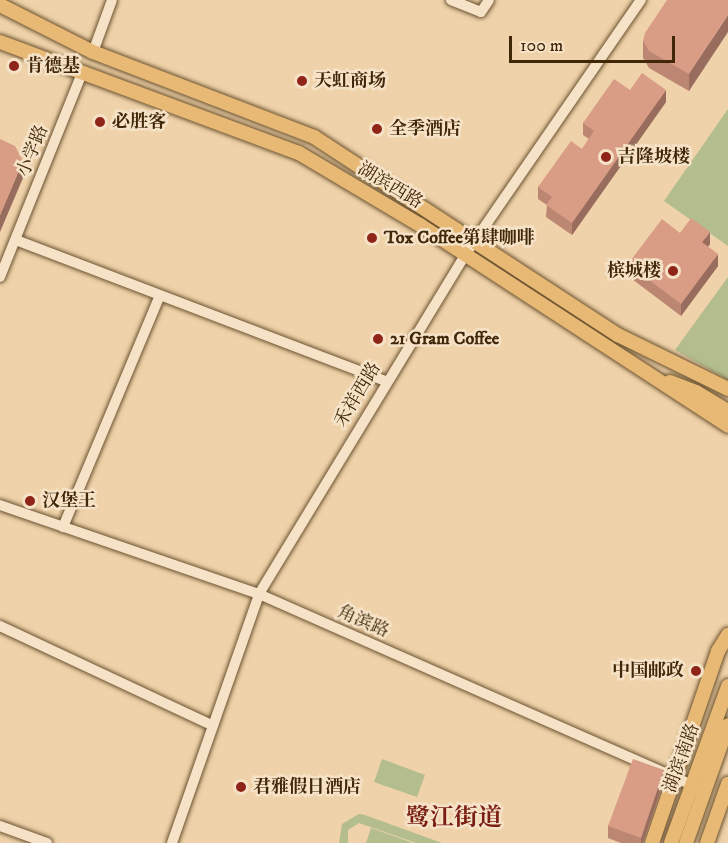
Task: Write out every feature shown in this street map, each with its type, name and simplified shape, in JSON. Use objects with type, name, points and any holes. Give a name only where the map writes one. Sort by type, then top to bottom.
[{"type":"main road","name":"湖滨西路","points":[[0,5],[93,52],[314,137],[618,335],[728,389]]},
{"type":"main road","name":"湖滨西路","points":[[0,42],[298,153],[465,255],[728,426]]},
{"type":"main road","points":[[649,374],[696,392],[728,411]]},
{"type":"main road","points":[[704,411],[728,432]]},
{"type":"main road","points":[[652,843],[718,651],[728,635]]},
{"type":"main road","name":"湖滨南路","points":[[686,843],[698,788],[728,686]]},
{"type":"main road","name":"湖滨南路","points":[[671,843],[728,725]]},
{"type":"main road","points":[[707,843],[728,784]]},
{"type":"street","points":[[93,52],[112,0]]},
{"type":"street","points":[[451,0],[481,12],[489,0]]},
{"type":"street","name":"禾祥西路","points":[[172,843],[259,594],[386,381],[465,255],[640,0]]},
{"type":"street","name":"小学路","points":[[0,277],[83,71]]},
{"type":"street","points":[[16,240],[386,381]]},
{"type":"street","points":[[63,527],[160,295]]},
{"type":"street","name":"角滨路","points":[[0,505],[259,594],[698,788]]},
{"type":"street","points":[[0,626],[213,726]]},
{"type":"street","points":[[0,826],[47,843]]},
{"type":"green space","points":[[728,109],[728,246],[664,201]]},
{"type":"green space","points":[[728,277],[728,380],[675,350]]},
{"type":"green space","points":[[382,759],[425,775],[417,797],[374,782]]},
{"type":"green space","points":[[359,814],[442,843],[416,843],[359,823],[348,830],[348,843],[339,843],[342,824]]},
{"type":"green space","points":[[371,828],[413,843],[366,843]]},
{"type":"building","points":[[667,0],[728,0],[728,15],[689,74],[649,51],[643,41],[645,33]]},
{"type":"building","name":"吉隆坡楼","points":[[642,73],[666,90],[572,223],[546,205],[552,197],[538,187],[571,141],[582,149],[594,131],[583,123],[614,79],[630,90]]},
{"type":"building","points":[[0,139],[15,146],[23,161],[0,215]]},
{"type":"building","name":"槟城楼","points":[[691,218],[710,232],[702,242],[718,254],[681,304],[628,264],[662,219],[680,233]]},
{"type":"building","points":[[633,759],[664,770],[641,838],[608,826]]},
{"type":"place","name":"肯德基","points":[[14,66]]},
{"type":"place","name":"天虹商场","points":[[302,81]]},
{"type":"place","name":"必胜客","points":[[100,122]]},
{"type":"place","name":"全季酒店","points":[[377,129]]},
{"type":"place","name":"吉隆坡楼","points":[[606,157]]},
{"type":"place","name":"Tox Coffee第肆咖啡","points":[[372,238]]},
{"type":"place","name":"槟城楼","points":[[673,271]]},
{"type":"place","name":"21 Gram Coffee","points":[[378,339]]},
{"type":"place","name":"汉堡王","points":[[30,501]]},
{"type":"place","name":"中国邮政","points":[[696,671]]},
{"type":"place","name":"君雅假日酒店","points":[[241,787]]},
{"type":"district","name":"鹭江街道","points":[[454,819]]}]
